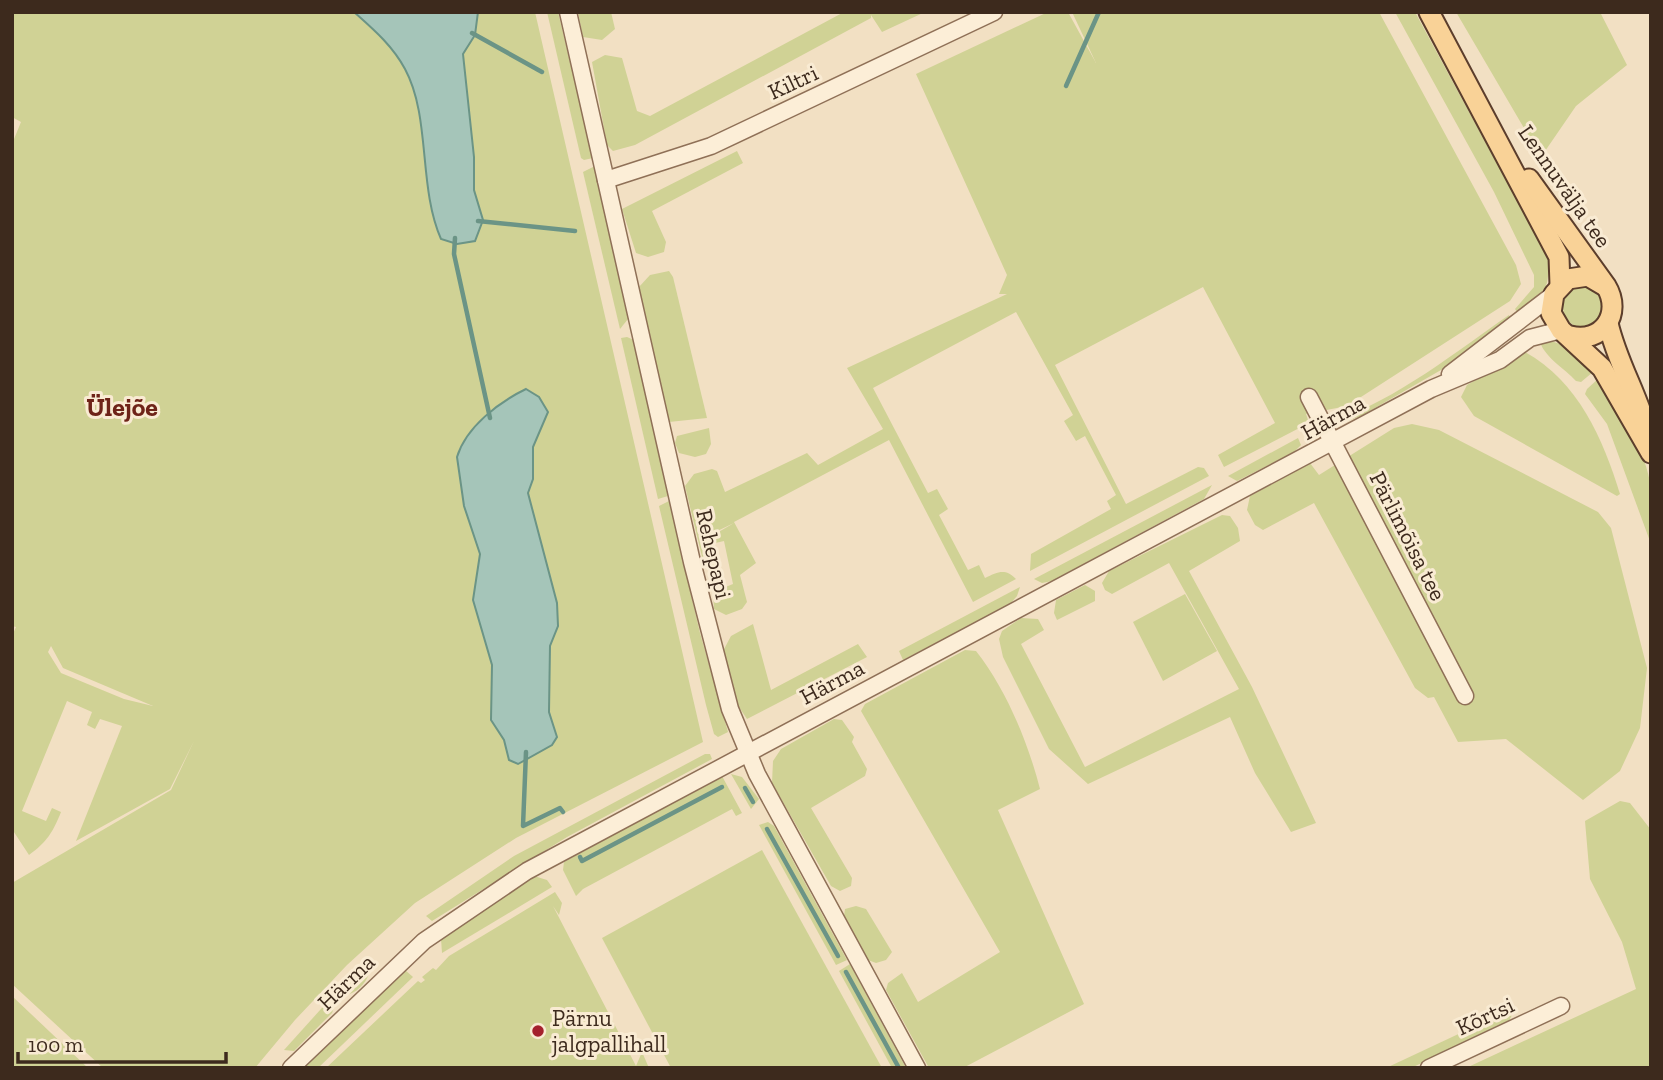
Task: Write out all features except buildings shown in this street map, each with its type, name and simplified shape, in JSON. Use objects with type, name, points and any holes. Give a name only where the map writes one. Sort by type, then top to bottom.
[{"type":"main road","name":"Lennuvälja tee","points":[[1429,12],[1559,257],[1557,290],[1551,313],[1566,333],[1602,368],[1651,453]]},
{"type":"main road","name":"Lennuvälja tee","points":[[1484,115],[1606,286]]},
{"type":"main road","name":"Lennuvälja tee","points":[[1557,290],[1578,276],[1588,276],[1606,286]]},
{"type":"main road","points":[[1566,333],[1578,338],[1596,335],[1608,323],[1613,304],[1606,286]]},
{"type":"main road","points":[[1608,323],[1618,358],[1641,405],[1651,444]]},
{"type":"street","name":"Rehepapi","points":[[568,12],[708,629],[730,709],[747,753],[917,1068]]},
{"type":"street","name":"Kiltri","points":[[606,180],[711,146],[994,12]]},
{"type":"street","name":"Härma","points":[[1431,389],[1557,290]]},
{"type":"street","name":"Härma","points":[[291,1068],[402,960],[472,906],[527,871],[1431,389],[1500,360],[1530,338],[1566,333]]},
{"type":"street","name":"Pärlimõisa tee","points":[[1309,397],[1465,696]]},
{"type":"street","name":"Kõrtsi","points":[[1429,1068],[1561,1006]]},
{"type":"green space","points":[[12,12],[535,12],[703,742],[516,838],[415,903],[347,965],[295,1020],[255,1068],[103,1068],[12,984],[12,883],[171,790],[194,741],[170,789],[76,841],[122,726],[100,719],[95,729],[87,725],[92,712],[67,701],[22,811],[46,821],[52,808],[61,812],[58,819],[45,841],[29,855],[12,829],[12,636],[16,627],[12,626],[12,144],[21,122],[12,117]],"holes":[[[51,646],[63,668],[153,706],[124,699],[61,673],[48,652]]]},
{"type":"green space","points":[[547,12],[558,12],[593,158],[581,158]]},
{"type":"green space","points":[[578,12],[611,12],[615,29],[602,40],[583,37]]},
{"type":"green space","points":[[844,12],[925,12],[882,32],[871,15],[871,18],[635,145],[613,151],[607,145],[592,62],[605,55],[622,58],[637,111],[650,116]]},
{"type":"green space","points":[[1048,12],[1068,12],[1096,63],[1072,12],[1379,12],[1516,265],[1521,284],[1510,301],[1347,406],[1306,414],[1309,423],[1224,467],[1218,455],[1275,423],[1203,287],[1055,365],[1126,504],[1198,467],[1204,468],[1209,476],[1030,571],[1031,554],[1111,509],[1107,501],[1116,495],[1085,436],[1076,441],[1064,421],[1073,415],[1016,312],[873,388],[928,493],[937,489],[948,509],[939,515],[968,570],[979,565],[985,578],[1001,572],[1016,579],[973,602],[889,440],[734,522],[756,563],[740,575],[747,602],[742,609],[726,615],[714,609],[713,592],[733,584],[724,541],[711,544],[710,537],[734,523],[707,536],[718,573],[704,565],[685,486],[694,474],[712,469],[717,471],[725,492],[807,453],[818,465],[883,429],[847,368],[1007,294],[999,294],[1007,275],[916,74]]},
{"type":"green space","points":[[1395,12],[1415,12],[1548,258],[1548,278],[1544,291],[1519,315],[1515,309],[1534,287],[1534,275],[1494,192]]},
{"type":"green space","points":[[1456,12],[1600,12],[1627,65],[1576,106],[1541,157]]},
{"type":"green space","points":[[737,151],[743,163],[652,211],[666,242],[664,252],[648,257],[636,253],[622,209]]},
{"type":"green space","points":[[595,166],[628,319],[620,329],[583,172]]},
{"type":"green space","points":[[669,271],[673,277],[707,418],[669,422],[639,287],[650,275]]},
{"type":"green space","points":[[1584,286],[1599,292],[1605,307],[1599,322],[1584,328],[1569,322],[1563,307],[1569,292]]},
{"type":"green space","points":[[1509,315],[1511,319],[1441,370],[1361,416],[1347,421],[1337,419],[1403,388]]},
{"type":"green space","points":[[621,338],[634,340],[668,496],[658,499]]},
{"type":"green space","points":[[1551,341],[1566,346],[1593,372],[1581,382],[1576,381],[1551,359],[1540,343]]},
{"type":"green space","points":[[1525,352],[1544,364],[1560,379],[1586,413],[1613,473],[1620,494],[1617,496],[1474,416],[1461,397],[1467,385]]},
{"type":"green space","points":[[1598,379],[1638,445],[1644,460],[1651,489],[1651,544],[1607,424],[1585,394]]},
{"type":"green space","points":[[1412,424],[1439,430],[1598,512],[1611,528],[1647,668],[1640,728],[1620,771],[1583,800],[1506,739],[1458,742],[1434,697],[1428,698],[1415,688],[1314,503],[1263,530],[1255,525],[1247,510],[1250,496],[1310,463],[1319,475],[1394,428]]},
{"type":"green space","points":[[709,428],[711,444],[706,454],[695,457],[679,453],[675,443],[677,436]]},
{"type":"green space","points":[[1298,438],[1301,445],[1294,452],[1237,481],[1228,476]]},
{"type":"green space","points":[[1212,485],[1204,499],[1052,581],[1042,583],[1034,579]]},
{"type":"green space","points":[[669,501],[700,633],[728,732],[718,737],[714,734],[706,705],[659,506]]},
{"type":"green space","points":[[1222,515],[1230,516],[1238,528],[1240,541],[1189,571],[1252,687],[1316,823],[1291,832],[1255,773],[1230,717],[1088,784],[1049,749],[1003,657],[999,639],[1002,631],[1021,618],[1038,619],[1044,630],[1021,644],[1085,767],[1239,689],[1169,563],[1112,594],[1105,590],[1102,583],[1109,571]]},
{"type":"green space","points":[[1085,585],[1095,591],[1095,601],[1057,620],[1054,613],[1056,600]]},
{"type":"green space","points":[[1020,587],[1010,604],[903,660],[899,651]]},
{"type":"green space","points":[[1185,594],[1217,651],[1163,681],[1133,622]]},
{"type":"green space","points":[[753,624],[771,690],[858,644],[867,657],[747,719],[737,704],[723,651],[731,636]]},
{"type":"green space","points":[[965,650],[976,651],[997,682],[1029,753],[1040,789],[998,810],[1084,1004],[963,1068],[929,1068],[886,990],[888,983],[902,973],[918,1002],[1000,952],[861,711],[865,704]]},
{"type":"green space","points":[[834,719],[842,720],[854,737],[852,742],[867,769],[865,776],[811,808],[852,878],[851,886],[840,891],[831,886],[772,783],[773,761],[781,749]]},
{"type":"green space","points":[[705,754],[710,754],[712,759],[567,837],[432,921],[426,916],[514,856]]},
{"type":"green space","points":[[731,774],[742,777],[759,799],[751,809]]},
{"type":"green space","points":[[722,776],[742,813],[736,816],[732,809],[583,889],[576,896],[563,870],[564,862]]},
{"type":"green space","points":[[1620,801],[1630,803],[1651,830],[1651,1068],[1466,1068],[1636,989],[1622,942],[1590,879],[1585,821]]},
{"type":"green space","points":[[768,822],[774,826],[847,960],[836,965],[759,825]]},
{"type":"green space","points":[[762,850],[882,1068],[671,1068],[602,938]]},
{"type":"green space","points":[[534,876],[547,880],[552,887],[442,953],[441,939]]},
{"type":"green space","points":[[555,892],[562,903],[559,915],[553,906],[636,1066],[642,1052],[649,1068],[326,1068],[418,981],[421,983],[425,980],[422,977],[433,968],[436,970],[449,956]]},
{"type":"green space","points":[[856,906],[866,909],[892,952],[886,960],[876,963],[868,960],[844,916],[845,909]]},
{"type":"green space","points":[[850,964],[906,1068],[892,1068],[839,971]]},
{"type":"green space","points":[[367,965],[370,970],[364,983],[356,991],[342,995],[339,992]]},
{"type":"green space","points":[[405,970],[413,977],[318,1068],[303,1068]]},
{"type":"green space","points":[[12,996],[88,1068],[12,1068]]},
{"type":"green space","points":[[330,999],[335,1005],[332,1013],[294,1051],[284,1050]]},
{"type":"green space","points":[[1516,1007],[1508,1023],[1411,1068],[1386,1068]]},
{"type":"shaded area","points":[[354,12],[478,12],[475,35],[463,54],[474,157],[474,190],[483,220],[475,241],[457,244],[441,239],[429,197],[422,130],[413,88],[394,52]]},
{"type":"shaded area","points":[[526,389],[539,397],[548,412],[533,447],[533,479],[528,493],[557,603],[558,626],[550,646],[549,712],[557,737],[552,745],[518,764],[509,760],[504,740],[491,720],[492,665],[473,600],[480,554],[464,506],[457,457],[468,436],[485,417]]},
{"type":"waterway","points":[[1066,86],[1099,12]]},
{"type":"waterway","points":[[472,33],[542,72]]},
{"type":"waterway","points":[[478,221],[575,231]]},
{"type":"waterway","points":[[455,238],[454,254],[490,418]]},
{"type":"waterway","points":[[526,752],[523,826],[560,808],[563,812]]},
{"type":"waterway","points":[[580,857],[582,861],[722,787]]},
{"type":"waterway","points":[[745,788],[753,802]]},
{"type":"waterway","points":[[767,829],[838,956]]},
{"type":"waterway","points":[[846,972],[899,1068]]},
{"type":"place","name":"Pärnu jalgpallihall","points":[[538,1031]]},
{"type":"district","name":"Ülejõe","points":[[122,407]]}]
